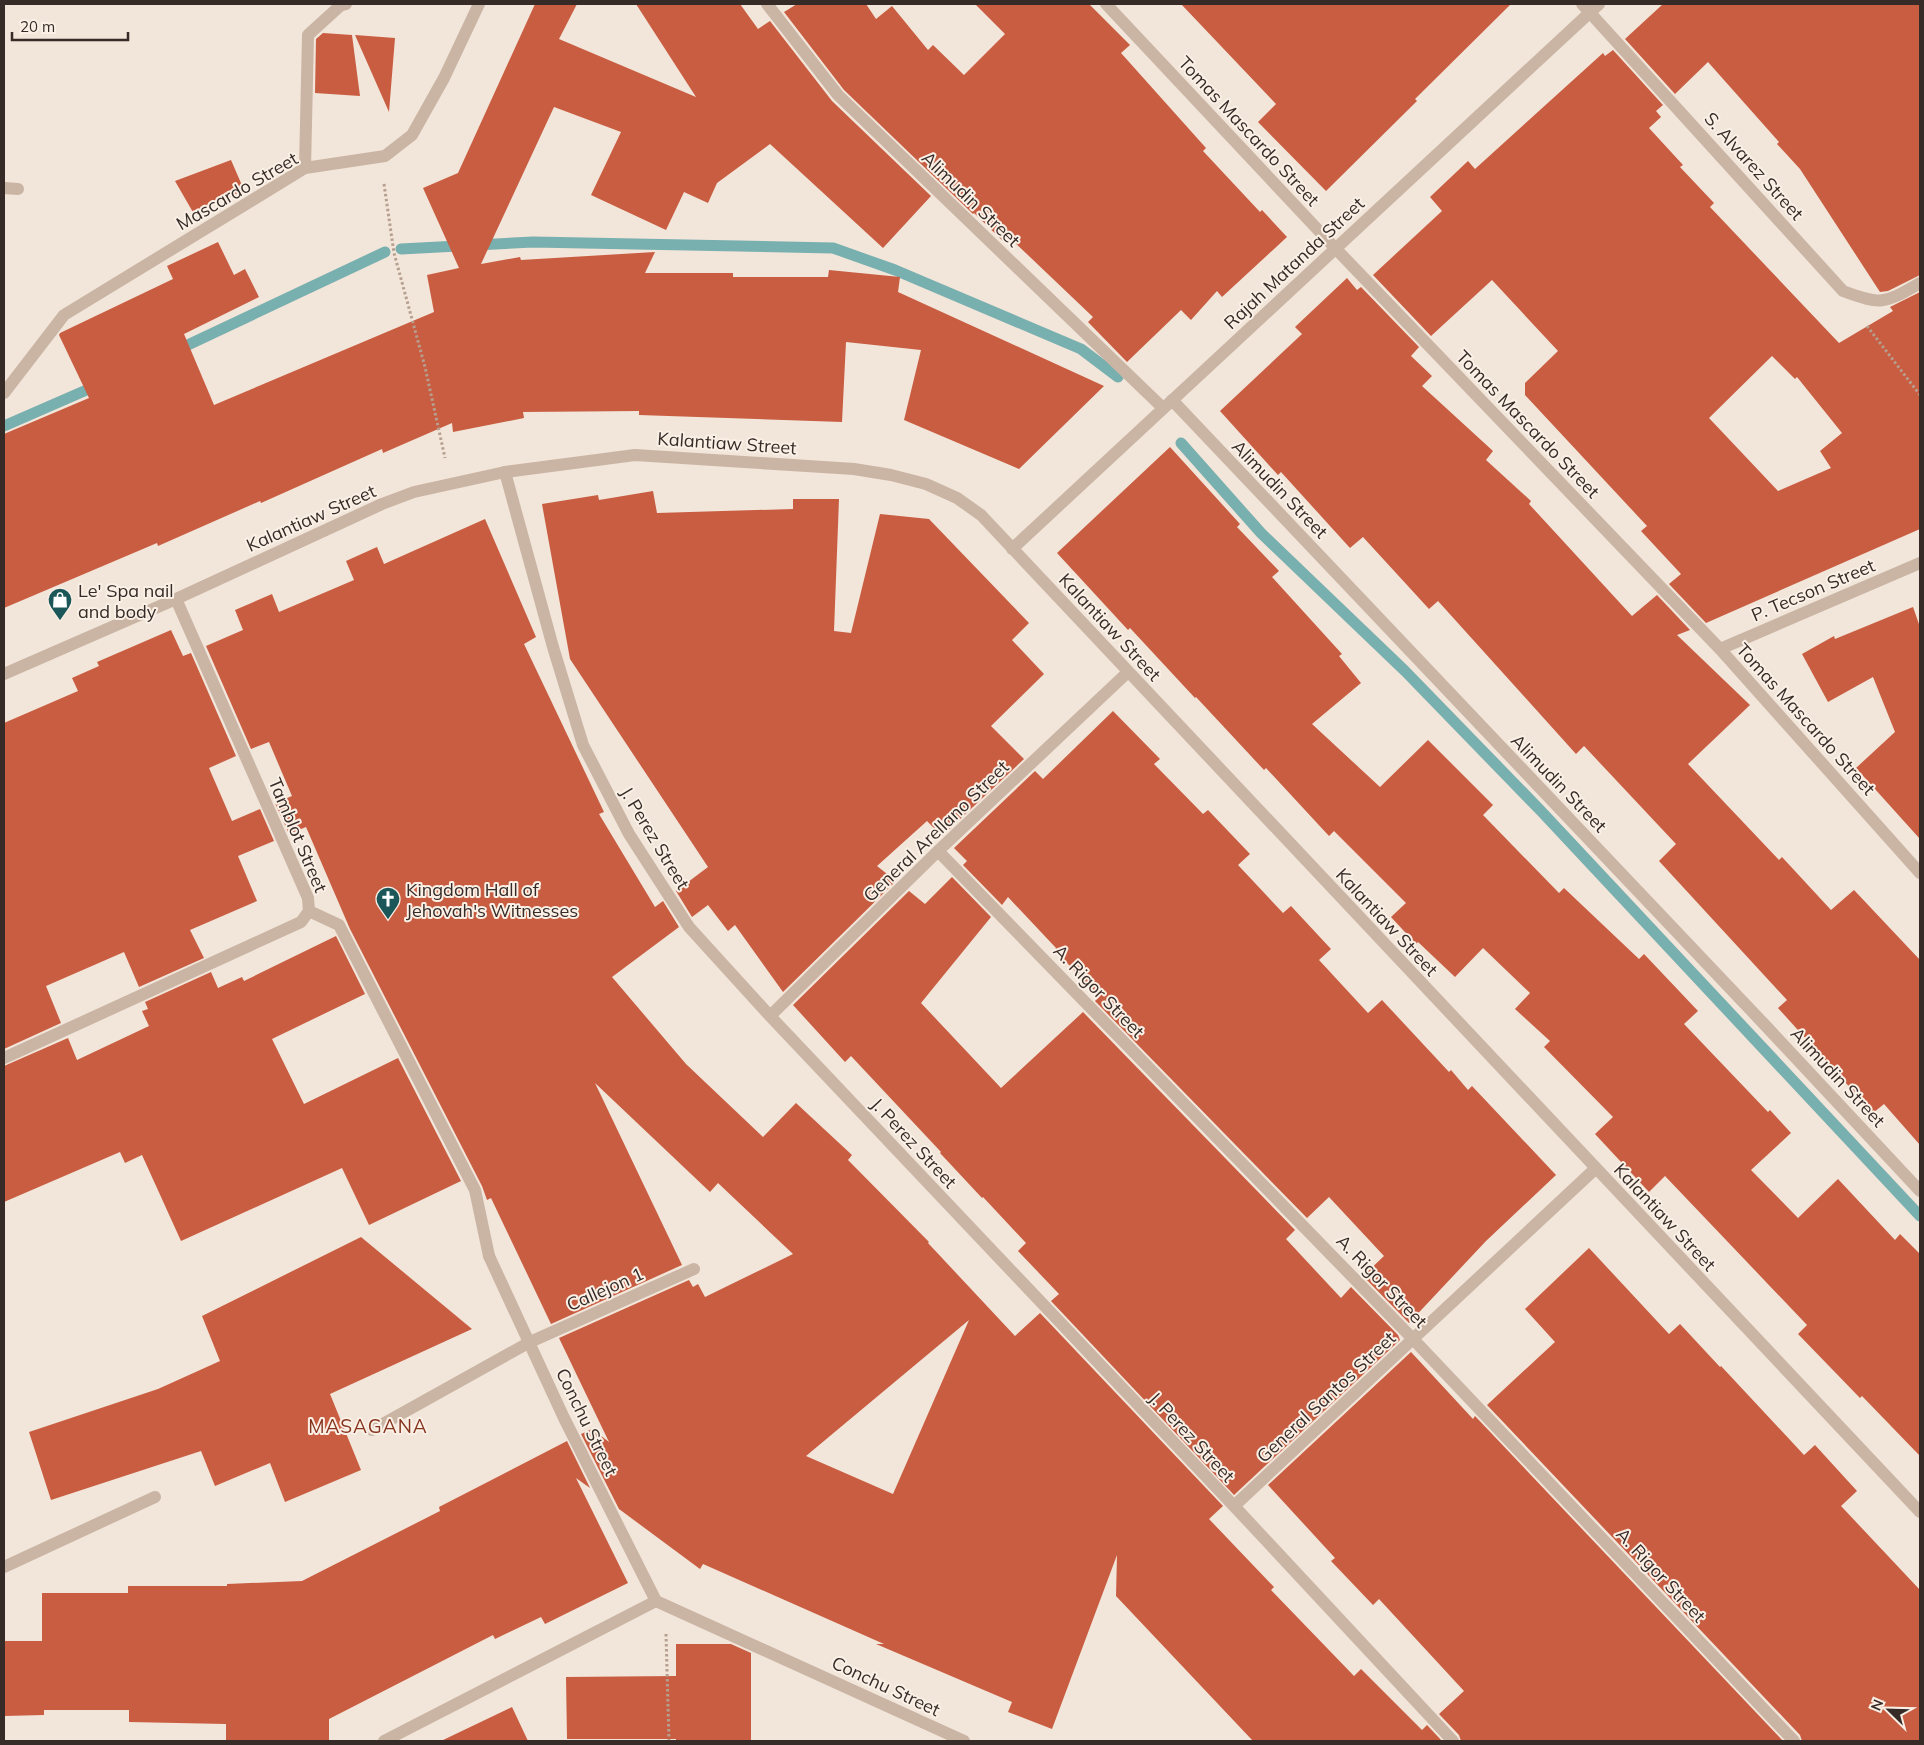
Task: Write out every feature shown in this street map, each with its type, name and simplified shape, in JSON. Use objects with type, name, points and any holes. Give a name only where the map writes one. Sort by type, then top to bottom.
[{"type":"street","points":[[305,168],[308,35],[341,5],[346,4]]},
{"type":"street","name":"Mascardo Street","points":[[4,393],[64,315],[305,168],[384,156],[412,135],[444,78],[479,4]]},
{"type":"street","name":"Alimudin Street","points":[[767,4],[838,95],[1167,404],[1764,1024],[1920,1191]]},
{"type":"street","name":"Tomas Mascardo Street","points":[[1106,4],[1336,248],[1720,649],[1920,873]]},
{"type":"street","name":"Rajah Matanda Street","points":[[1012,549],[1336,248],[1590,7]]},
{"type":"street","name":"S. Alvarez Street","points":[[1590,7],[1843,291],[1869,301],[1890,300],[1920,283]]},
{"type":"street","points":[[4,188],[18,189]]},
{"type":"street","name":"Kalantiaw Street","points":[[4,674],[176,599],[382,504],[414,492],[450,483],[505,472],[635,454],[854,469],[926,484],[957,498],[981,515],[1920,1512]]},
{"type":"street","name":"J. Perez Street","points":[[505,472],[553,647],[583,745],[629,834],[689,927],[770,1016],[1454,1741]]},
{"type":"street","name":"P. Tecson Street","points":[[1720,649],[1920,563]]},
{"type":"street","name":"Tamblot Street","points":[[4,1058],[301,922],[309,911],[308,898],[176,599]]},
{"type":"street","name":"General Arellano Street","points":[[770,1016],[938,851],[1128,672]]},
{"type":"street","name":"A. Rigor Street","points":[[938,851],[1414,1339],[1794,1741]]},
{"type":"street","name":"Conchu Street","points":[[309,911],[339,925],[475,1190],[489,1256],[564,1418],[661,1603],[964,1741]]},
{"type":"street","name":"General Santos Street","points":[[1234,1506],[1595,1169]]},
{"type":"street","name":"Callejon 1","points":[[372,1430],[530,1342],[694,1269]]},
{"type":"street","points":[[4,1567],[155,1497]]},
{"type":"street","points":[[384,1741],[661,1603]]},
{"type":"path","points":[[384,156],[384,187],[394,253],[425,367],[450,483]]},
{"type":"path","points":[[1843,291],[1876,339],[1920,394]]},
{"type":"path","points":[[661,1603],[669,1741]]},
{"type":"building","points":[[535,4],[577,4],[559,39],[696,97],[636,4],[740,4],[758,29],[770,21],[832,101],[931,196],[883,248],[770,144],[717,183],[708,203],[684,192],[666,230],[591,195],[621,132],[554,107],[481,264],[520,257],[521,260],[655,252],[645,273],[733,273],[733,277],[828,277],[829,270],[900,277],[898,292],[1104,386],[1019,469],[904,420],[921,350],[846,342],[842,422],[639,415],[639,411],[523,412],[524,418],[453,432],[452,423],[383,453],[382,449],[261,503],[260,501],[158,546],[157,543],[4,608],[4,434],[89,398],[59,335],[60,333],[173,279],[167,266],[218,242],[234,275],[245,269],[259,297],[184,334],[214,405],[434,312],[427,275],[459,268],[423,188],[458,173]]},
{"type":"building","points":[[797,4],[866,4],[876,19],[892,6],[928,50],[933,45],[964,75],[1005,34],[975,4],[1089,4],[1130,45],[1121,53],[1206,148],[1203,151],[1260,212],[1262,210],[1287,237],[1222,297],[1217,291],[1191,320],[1181,310],[1127,362],[1088,322],[1093,317],[1009,237],[1004,242],[973,214],[844,90],[784,12]]},
{"type":"building","points":[[1181,4],[1511,4],[1326,191],[1258,122],[1276,104]]},
{"type":"building","points":[[1663,4],[1920,4],[1920,275],[1888,291],[1880,292],[1800,169],[1777,144],[1779,142],[1708,62],[1675,94],[1625,39]]},
{"type":"building","points":[[323,33],[352,35],[360,96],[315,93],[316,39]]},
{"type":"building","points":[[355,35],[395,38],[389,112]]},
{"type":"building","points":[[1613,50],[1663,105],[1656,111],[1661,117],[1649,128],[1683,165],[1680,167],[1714,203],[1710,207],[1839,343],[1893,311],[1890,307],[1920,292],[1920,529],[1706,623],[1669,584],[1681,574],[1641,531],[1647,526],[1525,395],[1525,383],[1558,351],[1492,280],[1431,336],[1373,275],[1442,211],[1430,197],[1468,161],[1475,169],[1603,53],[1605,56]],"holes":[[[1772,356],[1795,379],[1797,377],[1842,433],[1820,451],[1831,468],[1778,491],[1709,418]]]},
{"type":"building","points":[[231,160],[244,190],[194,214],[175,181]]},
{"type":"building","points":[[1347,278],[1357,290],[1361,287],[1419,347],[1411,356],[1432,376],[1422,386],[1493,451],[1486,460],[1531,501],[1529,504],[1632,616],[1657,595],[1690,630],[1677,635],[1750,705],[1688,764],[1779,860],[1782,857],[1831,910],[1854,890],[1920,960],[1920,1145],[1884,1104],[1873,1113],[1778,1008],[1787,1000],[1659,861],[1676,844],[1584,746],[1576,754],[1438,601],[1429,609],[1363,537],[1350,548],[1281,472],[1278,475],[1220,411],[1302,334],[1295,327]]},
{"type":"building","points":[[1170,447],[1240,524],[1237,527],[1279,571],[1272,577],[1342,654],[1339,656],[1361,683],[1312,724],[1380,787],[1428,740],[1493,805],[1483,815],[1559,893],[1564,888],[1639,959],[1644,954],[1698,1011],[1684,1024],[1768,1112],[1770,1110],[1791,1133],[1751,1170],[1798,1218],[1838,1179],[1895,1240],[1900,1234],[1920,1254],[1920,1456],[1798,1334],[1807,1325],[1665,1176],[1649,1192],[1595,1134],[1613,1117],[1544,1047],[1550,1041],[1515,1009],[1530,993],[1483,948],[1455,977],[1418,942],[1416,944],[1391,917],[1406,903],[1334,831],[1329,836],[1130,628],[1128,630],[1057,553]]},
{"type":"building","points":[[653,491],[657,513],[793,509],[793,499],[839,499],[834,631],[851,633],[880,514],[929,519],[1029,623],[1012,640],[1044,674],[991,726],[1024,759],[942,836],[927,821],[877,866],[896,881],[783,992],[735,925],[728,931],[708,905],[692,917],[676,891],[708,867],[570,659],[542,504],[598,495],[599,500]]},
{"type":"building","points":[[485,519],[536,637],[524,644],[604,812],[599,814],[655,907],[663,901],[679,927],[612,977],[686,1064],[763,1137],[796,1103],[852,1155],[848,1160],[929,1242],[1015,1336],[1040,1313],[1223,1506],[1209,1519],[1274,1587],[1271,1590],[1354,1676],[1361,1669],[1422,1730],[1427,1725],[1442,1741],[1253,1741],[1116,1596],[1117,1555],[1052,1729],[1008,1712],[1012,1702],[876,1644],[884,1644],[703,1564],[700,1569],[619,1509],[581,1434],[592,1429],[609,1442],[559,1338],[689,1280],[693,1287],[698,1284],[705,1297],[793,1254],[718,1183],[710,1192],[595,1083],[682,1265],[551,1324],[491,1198],[487,1200],[482,1186],[350,929],[306,827],[289,834],[275,803],[292,796],[269,742],[251,749],[206,646],[243,630],[235,610],[272,594],[279,612],[354,580],[346,561],[377,547],[384,564]],"holes":[[[969,1320],[893,1494],[806,1456]]]},
{"type":"building","points":[[1913,607],[1920,627],[1920,839],[1856,768],[1895,732],[1873,677],[1828,702],[1802,654],[1834,636],[1835,639]]},
{"type":"building","points":[[171,630],[183,656],[191,653],[236,756],[209,768],[232,821],[260,809],[274,841],[238,856],[257,901],[190,930],[204,958],[139,987],[124,952],[46,986],[61,1023],[4,1049],[4,723],[78,691],[72,678],[99,666],[97,662]]},
{"type":"building","points":[[1113,711],[1160,759],[1154,764],[1203,814],[1208,810],[1250,854],[1238,865],[1283,913],[1291,906],[1331,949],[1319,960],[1368,1013],[1382,1000],[1449,1072],[1451,1070],[1468,1090],[1472,1086],[1556,1175],[1486,1241],[1409,1323],[1363,1276],[1384,1256],[1329,1197],[1307,1218],[1095,1001],[1099,997],[1008,897],[1002,905],[963,865],[967,861],[954,848],[1035,771],[1043,779]]},
{"type":"building","points":[[952,877],[991,917],[921,1003],[1001,1088],[1083,1012],[1295,1230],[1286,1239],[1341,1298],[1351,1287],[1398,1335],[1400,1340],[1234,1495],[1051,1301],[1059,1294],[1018,1251],[1026,1243],[851,1056],[845,1062],[793,1005],[909,891],[925,904]]},
{"type":"building","points":[[336,936],[365,994],[272,1039],[304,1104],[398,1058],[461,1181],[369,1225],[342,1168],[181,1241],[142,1155],[125,1163],[120,1152],[4,1202],[4,1066],[68,1038],[77,1060],[149,1026],[142,1011],[148,1009],[145,1002],[211,972],[218,988],[242,977],[244,981]]},
{"type":"building","points":[[361,1237],[472,1329],[330,1394],[361,1470],[285,1502],[270,1463],[215,1486],[201,1451],[51,1500],[29,1432],[158,1389],[220,1361],[202,1316]]},
{"type":"building","points":[[1589,1248],[1669,1334],[1680,1324],[1804,1455],[1815,1445],[1857,1491],[1841,1506],[1920,1590],[1920,1741],[1802,1741],[1800,1735],[1487,1405],[1555,1342],[1525,1309]]},
{"type":"building","points":[[1411,1352],[1473,1419],[1475,1416],[1783,1741],[1461,1741],[1459,1735],[1439,1714],[1464,1691],[1379,1599],[1373,1605],[1331,1561],[1335,1558],[1268,1485]]},
{"type":"building","points":[[567,1441],[590,1488],[576,1478],[628,1583],[545,1624],[541,1617],[495,1639],[493,1635],[329,1719],[329,1741],[226,1741],[226,1724],[129,1722],[129,1710],[44,1710],[44,1715],[4,1716],[4,1641],[42,1641],[42,1593],[128,1593],[128,1586],[227,1586],[227,1584],[302,1581],[440,1511],[439,1507]]},
{"type":"building","points":[[676,1644],[731,1644],[751,1653],[751,1741],[567,1739],[566,1677],[676,1676]]},
{"type":"building","points":[[512,1707],[528,1741],[441,1741]]},
{"type":"waterway","points":[[401,249],[533,242],[833,248],[895,270],[1081,349],[1118,377]]},
{"type":"waterway","points":[[175,351],[385,252]]},
{"type":"waterway","points":[[4,426],[98,385]]},
{"type":"waterway","points":[[1181,443],[1261,533],[1405,671],[1541,811],[1920,1216]]},
{"type":"place","name":"Le' Spa nail and body","points":[[60,621]]},
{"type":"place","name":"Kingdom Hall of Jehovah's Witnesses","points":[[388,920]]},
{"type":"district","name":"MASAGANA","points":[[368,1426]]}]
